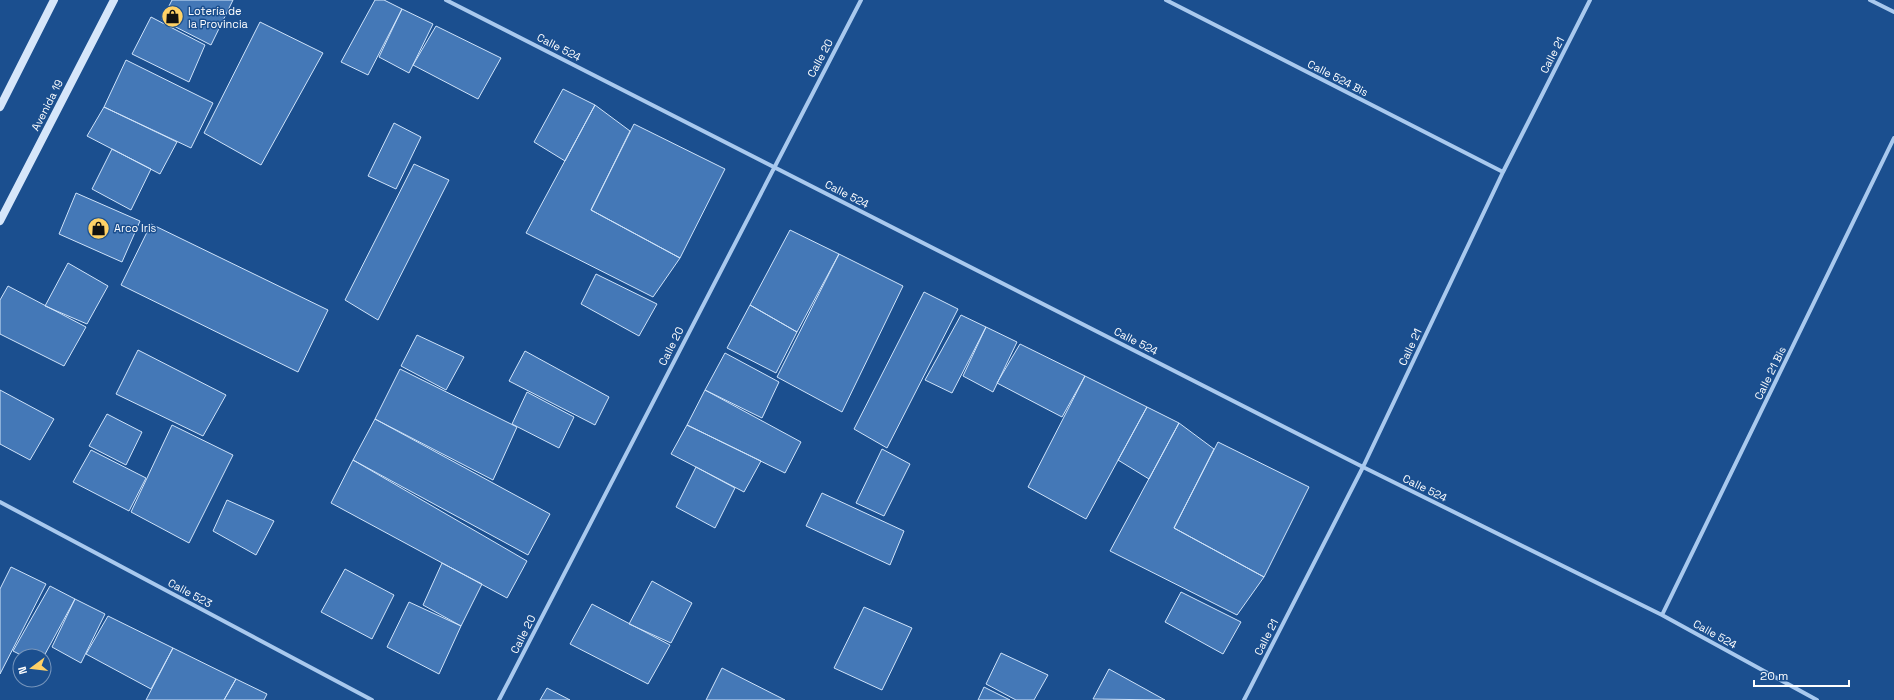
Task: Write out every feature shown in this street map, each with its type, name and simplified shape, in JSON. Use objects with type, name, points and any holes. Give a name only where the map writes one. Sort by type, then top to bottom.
[{"type":"main road","points":[[0,107],[54,0]]},
{"type":"main road","name":"Avenida 19","points":[[0,221],[114,0]]},
{"type":"street","name":"Calle 524","points":[[446,0],[1363,467],[1662,615],[1817,700]]},
{"type":"street","name":"Calle 20","points":[[499,700],[861,0]]},
{"type":"street","name":"Calle 524 Bis","points":[[1166,0],[1503,172]]},
{"type":"street","name":"Calle 21","points":[[1244,700],[1363,467],[1503,172],[1590,0]]},
{"type":"street","points":[[1870,0],[1894,12]]},
{"type":"street","name":"Calle 21 Bis","points":[[1662,615],[1894,138]]},
{"type":"street","name":"Calle 523","points":[[0,502],[372,700]]},
{"type":"building","points":[[172,0],[233,0],[211,45],[162,20]]},
{"type":"building","points":[[375,0],[384,0],[402,9],[368,75],[341,62]]},
{"type":"building","points":[[402,9],[433,24],[409,73],[379,57]]},
{"type":"building","points":[[151,17],[205,45],[189,82],[132,54]]},
{"type":"building","points":[[260,22],[323,53],[261,165],[204,133]]},
{"type":"building","points":[[436,26],[501,58],[478,99],[413,65]]},
{"type":"building","points":[[126,60],[213,103],[191,148],[104,107]]},
{"type":"building","points":[[563,89],[595,105],[565,161],[534,142]]},
{"type":"building","points":[[595,105],[630,131],[591,210],[680,258],[653,297],[526,233]]},
{"type":"building","points":[[104,107],[177,142],[160,174],[87,136]]},
{"type":"building","points":[[394,123],[421,137],[396,189],[368,176]]},
{"type":"building","points":[[634,124],[725,169],[680,258],[591,210]]},
{"type":"building","points":[[112,149],[151,169],[131,210],[92,189]]},
{"type":"building","points":[[414,164],[449,180],[378,320],[345,300]]},
{"type":"building","name":"Arco Iris","points":[[76,193],[140,221],[122,262],[59,234]]},
{"type":"building","points":[[151,224],[328,310],[298,372],[121,285]]},
{"type":"building","points":[[790,230],[839,254],[797,332],[750,305]]},
{"type":"building","points":[[839,254],[903,286],[842,412],[777,377]]},
{"type":"building","points":[[68,263],[108,286],[87,324],[45,306]]},
{"type":"building","points":[[596,274],[657,304],[639,336],[581,304]]},
{"type":"building","points":[[8,286],[86,327],[64,366],[0,334],[0,300]]},
{"type":"building","points":[[924,292],[958,309],[887,448],[854,429]]},
{"type":"building","points":[[750,305],[797,332],[776,373],[727,348]]},
{"type":"building","points":[[961,315],[986,327],[952,393],[925,380]]},
{"type":"building","points":[[986,327],[1017,342],[993,392],[963,376]]},
{"type":"building","points":[[417,335],[464,357],[446,390],[401,366]]},
{"type":"building","points":[[1020,344],[1085,376],[1062,417],[997,383]]},
{"type":"building","points":[[138,350],[226,395],[203,436],[116,394]]},
{"type":"building","points":[[525,351],[609,397],[595,425],[509,381]]},
{"type":"building","points":[[725,353],[779,382],[762,418],[705,390]]},
{"type":"building","points":[[400,369],[517,427],[493,480],[375,419]]},
{"type":"building","points":[[1085,376],[1147,407],[1086,519],[1028,487]]},
{"type":"building","points":[[0,390],[54,419],[30,460],[0,444]]},
{"type":"building","points":[[705,390],[801,442],[785,473],[687,425]]},
{"type":"building","points":[[527,392],[574,417],[559,448],[512,424]]},
{"type":"building","points":[[1147,407],[1179,423],[1149,479],[1118,460]]},
{"type":"building","points":[[107,414],[142,432],[126,465],[89,446]]},
{"type":"building","points":[[375,419],[550,514],[528,555],[353,460]]},
{"type":"building","points":[[1179,423],[1214,449],[1174,528],[1264,577],[1237,615],[1110,551]]},
{"type":"building","points":[[172,425],[233,455],[189,543],[131,512]]},
{"type":"building","points":[[687,425],[761,461],[744,492],[671,454]]},
{"type":"building","points":[[1218,442],[1309,487],[1264,577],[1174,528]]},
{"type":"building","points":[[882,449],[910,464],[884,516],[856,503]]},
{"type":"building","points":[[91,450],[146,478],[129,511],[73,482]]},
{"type":"building","points":[[353,460],[527,561],[507,598],[331,503]]},
{"type":"building","points":[[696,467],[735,488],[715,528],[676,507]]},
{"type":"building","points":[[822,493],[904,531],[890,565],[806,526]]},
{"type":"building","points":[[227,500],[274,521],[256,555],[213,531]]},
{"type":"building","points":[[442,563],[482,584],[461,626],[423,605]]},
{"type":"building","points":[[11,567],[46,584],[0,674],[0,589]]},
{"type":"building","points":[[345,569],[394,595],[372,639],[321,612]]},
{"type":"building","points":[[652,581],[692,603],[671,643],[629,624]]},
{"type":"building","points":[[50,586],[75,599],[48,648],[15,648]]},
{"type":"building","points":[[1181,592],[1241,622],[1223,654],[1165,622]]},
{"type":"building","points":[[75,599],[105,614],[81,663],[52,647]]},
{"type":"building","points":[[409,602],[461,626],[439,674],[387,647]]},
{"type":"building","points":[[592,604],[670,645],[648,684],[570,644]]},
{"type":"building","points":[[864,607],[912,628],[882,690],[834,668]]},
{"type":"building","points":[[108,616],[173,648],[151,689],[86,654]]},
{"type":"building","points":[[173,648],[236,679],[224,700],[146,700]]},
{"type":"building","points":[[1001,653],[1048,675],[1034,700],[1016,700],[986,684]]},
{"type":"building","points":[[722,668],[785,700],[706,700]]},
{"type":"building","points":[[1109,669],[1165,700],[1093,699]]},
{"type":"building","points":[[236,679],[267,694],[264,700],[224,700]]},
{"type":"building","points":[[984,687],[1010,700],[978,700]]},
{"type":"building","points":[[547,688],[570,700],[540,700]]},
{"type":"place","name":"Lotería de la Provincia","points":[[173,17]]},
{"type":"place","name":"Arco Iris","points":[[99,228]]}]
